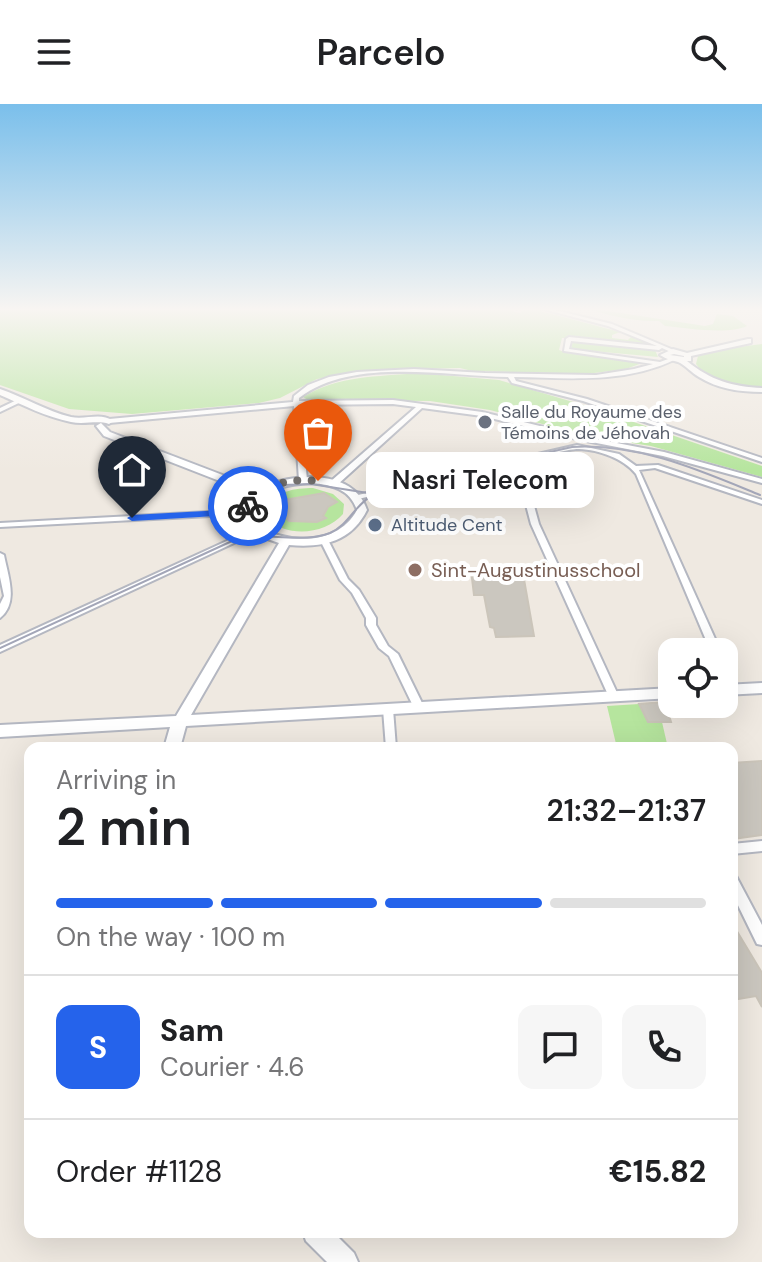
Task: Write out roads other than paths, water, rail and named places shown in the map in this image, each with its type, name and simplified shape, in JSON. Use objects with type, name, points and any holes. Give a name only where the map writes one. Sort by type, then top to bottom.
[{"type":"street","points":[[303,480],[296,397],[305,389],[331,379],[384,373],[596,377],[640,369],[654,363]]},
{"type":"street","points":[[681,363],[710,382],[738,389],[762,390]]},
{"type":"street","points":[[510,376],[514,382],[585,400],[762,460]]},
{"type":"street","points":[[0,392],[75,421],[88,422],[91,427],[297,404],[353,401],[422,405],[482,414],[664,454],[762,481]]},
{"type":"street","points":[[0,410],[21,400]]},
{"type":"street","points":[[334,483],[422,405]]},
{"type":"street","points":[[105,424],[107,434],[260,493]]},
{"type":"street","points":[[358,497],[573,448],[606,451],[635,468],[656,466],[762,502]]},
{"type":"street","points":[[518,460],[535,524],[614,697]]},
{"type":"street","points":[[635,468],[710,638]]},
{"type":"street","points":[[303,480],[334,483],[358,497],[362,510],[358,521],[349,529],[324,540],[286,541],[256,531],[248,524],[246,512],[260,493],[279,484],[303,480]]},
{"type":"street","points":[[0,525],[246,512]]},
{"type":"street","points":[[0,648],[256,531]]},
{"type":"street","points":[[324,540],[344,580],[356,592],[371,618],[371,625],[384,648],[393,654],[419,707]]},
{"type":"street","points":[[174,742],[181,720],[286,541]]},
{"type":"street","points":[[0,555],[8,596],[0,615]]},
{"type":"street","points":[[738,689],[762,688]]},
{"type":"street","points":[[1,732],[658,694]]},
{"type":"street","points":[[388,709],[391,742]]},
{"type":"street","points":[[738,848],[762,846]]},
{"type":"street","points":[[738,892],[762,939]]},
{"type":"street","points":[[321,1238],[345,1262]]},
{"type":"tram line","points":[[0,648],[245,535],[254,525],[257,503],[284,485],[311,484],[368,493],[572,447],[597,447],[668,460],[760,495]]},
{"type":"tram line","points":[[240,540],[330,533],[373,495]]},
{"type":"place","name":"Salle du Royaume des Témoins de Jéhovah","points":[[485,422]]},
{"type":"place","name":"Nasri Telecom","points":[[318,481]]},
{"type":"place","name":"Altitude Cent","points":[[375,525]]},
{"type":"place","name":"Sint-Augustinusschool","points":[[415,570]]}]
